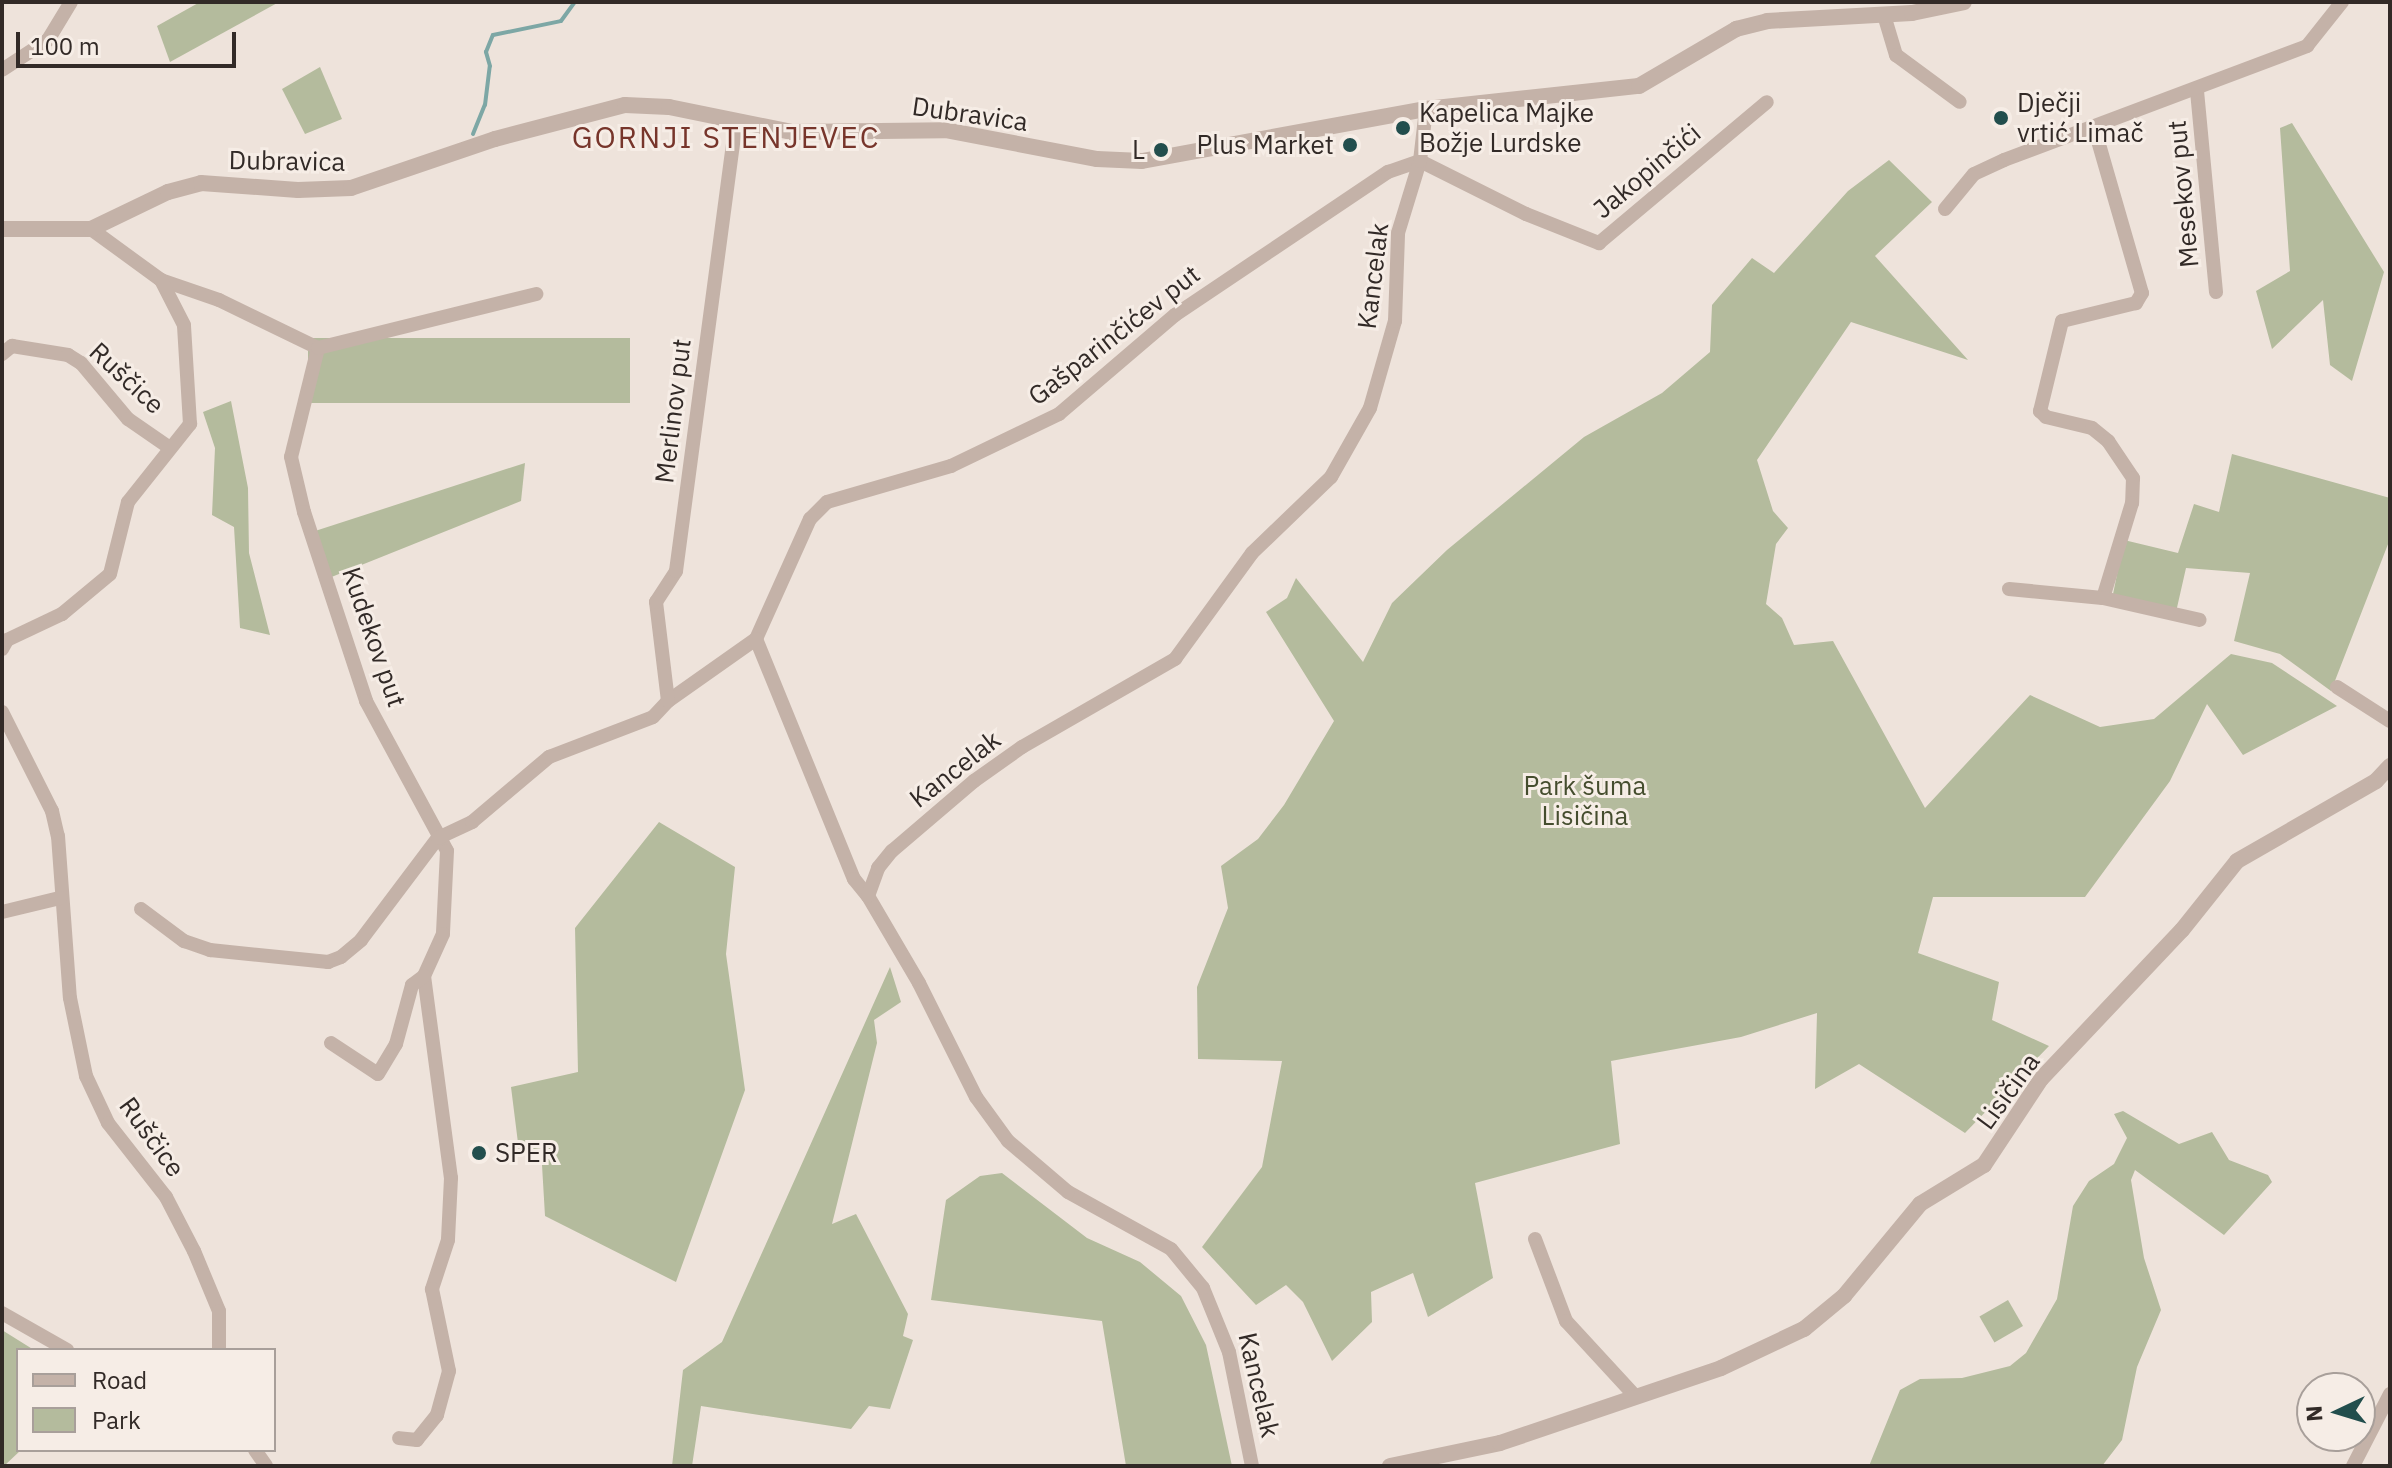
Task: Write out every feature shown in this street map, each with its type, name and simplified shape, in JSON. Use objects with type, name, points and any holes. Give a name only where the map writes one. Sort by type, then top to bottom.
[{"type":"street","points":[[2,70],[48,40],[71,2]]},
{"type":"street","name":"Dubravica","points":[[2,229],[91,229],[193,185],[351,188],[612,107],[669,107],[792,132],[920,127],[1097,159],[1142,161],[1426,109],[1639,86],[1736,29],[1767,21],[1964,2]]},
{"type":"street","name":"Mesekov put","points":[[1945,209],[1974,174],[2197,91],[2307,46],[2342,2]]},
{"type":"street","points":[[1878,11],[1896,55],[1960,102]]},
{"type":"street","name":"Mesekov put","points":[[2197,91],[2216,292]]},
{"type":"street","name":"Jakopinčići","points":[[1420,161],[1599,243],[1767,102]]},
{"type":"street","name":"Kancelak","points":[[1252,1466],[1229,1352],[1203,1288],[1171,1249],[1068,1192],[1008,1141],[976,1097],[919,983],[868,896],[878,868],[892,851],[974,781],[1022,747],[1175,659],[1252,553],[1331,477],[1370,408],[1395,321],[1398,233],[1420,161],[1426,109]]},
{"type":"street","name":"Merlinov put","points":[[668,701],[656,602],[676,571],[736,121]]},
{"type":"street","name":"Mesekov put","points":[[2094,127],[2142,293],[2136,303],[2062,321],[2040,411],[2046,417],[2092,428],[2108,441],[2133,478],[2132,503],[2103,598]]},
{"type":"street","name":"Gašparinčićev put","points":[[756,639],[810,519],[827,502],[951,466],[1059,414],[1213,289],[1364,187],[1420,161]]},
{"type":"street","points":[[91,229],[161,280],[219,300],[318,348],[536,294]]},
{"type":"street","name":"Ruščice","points":[[2,649],[7,640],[62,614],[110,574],[128,502],[190,424],[190,383],[184,325],[161,280]]},
{"type":"street","name":"Ruščice","points":[[2,354],[12,346],[68,355],[81,363],[128,419],[170,448]]},
{"type":"street","name":"Kudekov put","points":[[318,348],[291,457],[304,512],[366,701],[447,851],[449,897],[443,934],[424,976],[412,985],[396,1044],[378,1074],[331,1043]]},
{"type":"street","points":[[2009,589],[2103,598],[2200,620]]},
{"type":"street","points":[[141,909],[184,941],[210,950],[328,962],[361,940],[438,838],[472,822],[549,757],[653,717],[668,701],[756,639],[854,879],[868,896]]},
{"type":"street","points":[[2337,687],[2390,721]]},
{"type":"street","name":"Ruščice","points":[[2,712],[52,811],[58,836],[60,898],[70,998],[86,1076],[108,1123],[166,1197],[194,1251],[219,1311],[219,1348]]},
{"type":"street","name":"Lisičina","points":[[1390,1466],[1449,1460],[1765,1351],[1834,1305],[1920,1204],[1984,1165],[2041,1079],[2182,930],[2237,861],[2376,781],[2390,766]]},
{"type":"street","points":[[2,912],[60,898]]},
{"type":"street","points":[[399,1438],[417,1440],[437,1415],[449,1371],[432,1289],[448,1240],[451,1178],[424,976]]},
{"type":"street","points":[[1535,1239],[1566,1321],[1634,1395]]},
{"type":"street","points":[[2,1313],[63,1348]]},
{"type":"street","points":[[2353,1466],[2390,1394]]},
{"type":"green space","points":[[200,2],[279,2],[170,62],[157,26]]},
{"type":"green space","points":[[320,67],[342,119],[305,134],[282,89]]},
{"type":"green space","points":[[2292,123],[2384,272],[2352,381],[2330,365],[2323,300],[2272,349],[2256,291],[2290,271],[2280,128]]},
{"type":"green space","name":"Park šuma Lisičina","points":[[1889,160],[1932,202],[1875,256],[1968,360],[1851,322],[1757,460],[1773,511],[1788,528],[1776,544],[1766,604],[1782,618],[1794,645],[1833,641],[1925,808],[2030,695],[2100,727],[2154,719],[2231,654],[2272,663],[2337,706],[2243,755],[2207,704],[2170,781],[2085,897],[1933,897],[1918,953],[1999,982],[1992,1020],[2049,1046],[1965,1133],[1859,1064],[1815,1089],[1817,1013],[1741,1037],[1611,1061],[1620,1144],[1475,1183],[1493,1278],[1428,1317],[1413,1273],[1371,1292],[1372,1322],[1332,1361],[1303,1302],[1286,1285],[1256,1305],[1202,1247],[1262,1167],[1282,1061],[1198,1059],[1197,987],[1228,908],[1221,866],[1258,839],[1284,805],[1334,721],[1266,612],[1287,598],[1296,578],[1363,662],[1392,603],[1447,550],[1584,437],[1662,393],[1710,352],[1712,305],[1752,258],[1774,273],[1848,191]]},
{"type":"green space","points":[[308,338],[630,338],[630,403],[308,403]]},
{"type":"green space","points":[[231,401],[248,488],[249,553],[270,635],[240,628],[234,527],[212,515],[215,448],[203,412]]},
{"type":"green space","points":[[2232,454],[2390,498],[2390,539],[2331,691],[2280,654],[2234,641],[2250,573],[2186,568],[2176,612],[2111,604],[2124,540],[2178,553],[2194,504],[2219,512]]},
{"type":"green space","points":[[525,463],[521,501],[329,578],[312,532]]},
{"type":"green space","points":[[659,822],[735,867],[726,954],[745,1090],[676,1282],[545,1216],[541,1148],[519,1151],[511,1087],[578,1072],[575,928]]},
{"type":"green space","points":[[890,967],[901,1002],[874,1020],[877,1043],[832,1224],[856,1214],[908,1314],[903,1336],[913,1340],[890,1409],[869,1406],[851,1429],[701,1406],[692,1466],[672,1466],[683,1370],[722,1342]]},
{"type":"green space","points":[[2123,1111],[2179,1144],[2212,1132],[2229,1160],[2268,1175],[2272,1182],[2224,1235],[2135,1170],[2131,1180],[2144,1258],[2161,1310],[2137,1367],[2122,1440],[2102,1466],[1869,1466],[1900,1390],[1920,1379],[1962,1378],[2010,1366],[2026,1353],[2057,1299],[2073,1206],[2089,1181],[2114,1164],[2127,1138],[2114,1114]]},
{"type":"green space","points":[[1002,1173],[1087,1238],[1140,1262],[1181,1296],[1206,1345],[1232,1466],[1126,1466],[1102,1321],[931,1300],[946,1200],[980,1176]]},
{"type":"green space","points":[[2008,1300],[2023,1326],[1994,1342],[1979,1316]]},
{"type":"green space","points":[[2,1330],[31,1348],[16,1348],[16,1452],[19,1452],[4,1466]]},
{"type":"waterway","name":"Dubravica","points":[[473,134],[485,105],[490,66],[486,52],[493,35],[561,21],[575,2]]},
{"type":"place","name":"Dječji vrtić Limač","points":[[2001,118]]},
{"type":"place","name":"Kapelica Majke Božje Lurdske","points":[[1403,128]]},
{"type":"place","name":"Plus Market","points":[[1350,145]]},
{"type":"place","name":"L","points":[[1161,150]]},
{"type":"place","name":"SPER","points":[[479,1153]]},
{"type":"district","name":"GORNJI STENJEVEC","points":[[726,137]]}]
